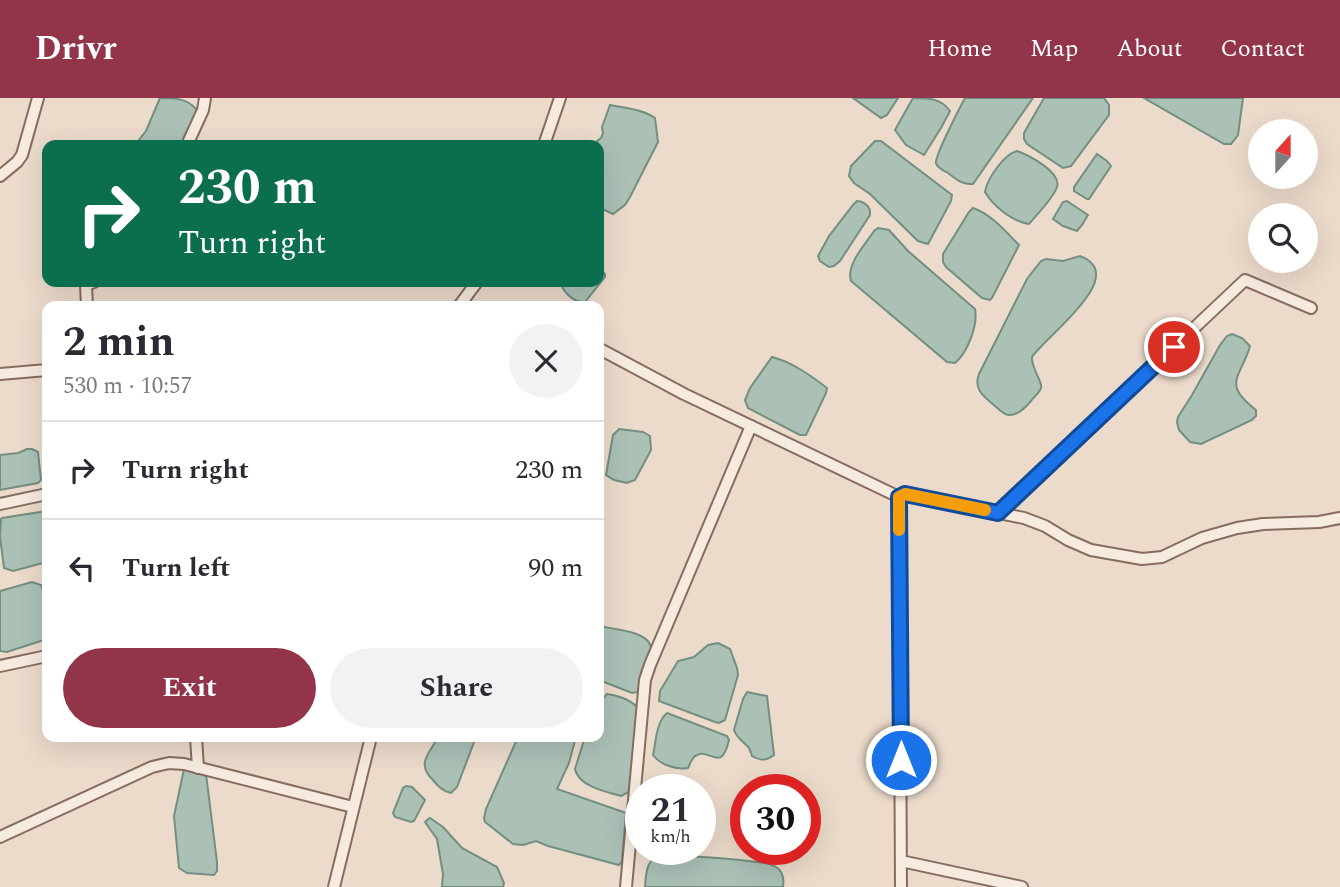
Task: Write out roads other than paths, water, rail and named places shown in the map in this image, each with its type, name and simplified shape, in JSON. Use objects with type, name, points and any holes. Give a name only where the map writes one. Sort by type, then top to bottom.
[{"type":"street","points":[[0,177],[22,155],[38,98]]},
{"type":"street","points":[[546,140],[560,98]]},
{"type":"street","points":[[189,140],[203,110],[201,99]]},
{"type":"street","points":[[998,513],[1245,280],[1311,308]]},
{"type":"street","points":[[604,351],[899,497]]},
{"type":"street","points":[[0,374],[42,370]]},
{"type":"street","points":[[626,887],[645,680],[751,426]]},
{"type":"street","points":[[899,497],[905,494],[1024,518],[1091,550],[1142,559],[1162,556],[1202,538],[1237,528],[1340,518]]},
{"type":"street","points":[[0,504],[42,495]]},
{"type":"street","points":[[899,497],[901,887]]},
{"type":"street","points":[[0,666],[42,657]]},
{"type":"street","points":[[196,742],[198,768]]},
{"type":"street","points":[[334,887],[370,742]]},
{"type":"street","points":[[0,837],[163,764],[177,763],[353,807]]},
{"type":"street","points":[[901,861],[1022,887]]}]
